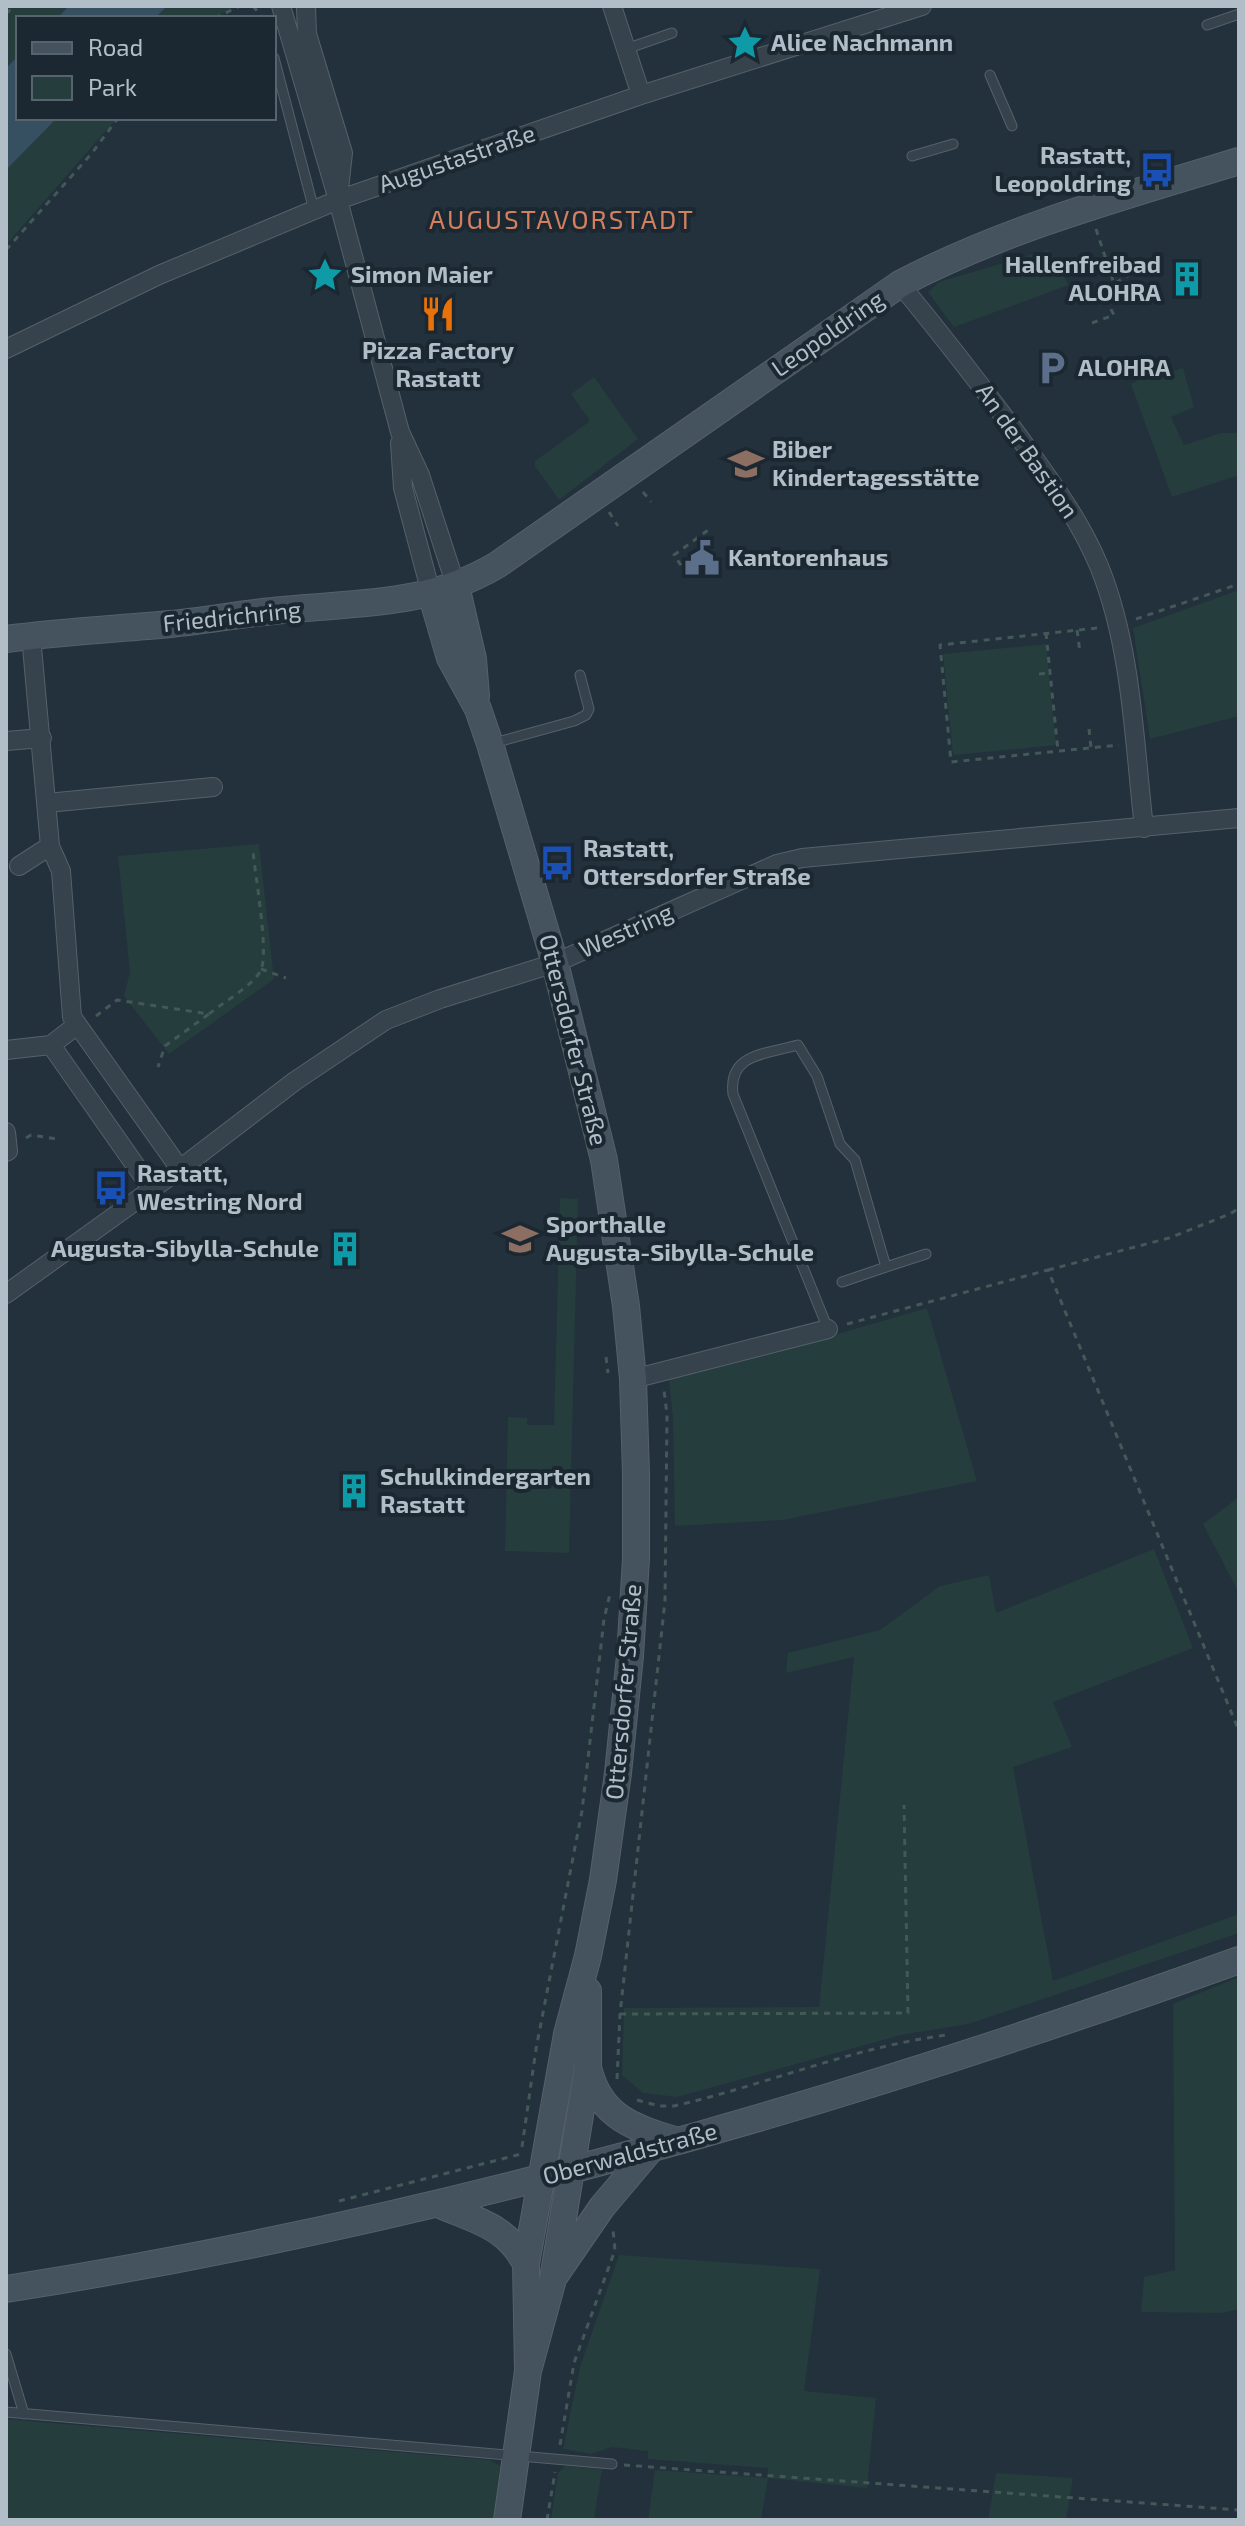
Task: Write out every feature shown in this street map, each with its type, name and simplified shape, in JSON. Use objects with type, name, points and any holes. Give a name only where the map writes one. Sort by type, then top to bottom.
[{"type":"street","name":"Ottersdorfer Straße","points":[[281,6],[338,200],[400,432],[420,475],[456,586],[473,659],[478,709]]},
{"type":"street","name":"Ottersdorfer Straße","points":[[306,6],[307,34],[343,153],[338,200]]},
{"type":"street","points":[[612,6],[641,95]]},
{"type":"street","name":"Augustastraße","points":[[6,349],[159,275],[338,200],[641,95],[922,6]]},
{"type":"street","name":"Leopoldring","points":[[456,586],[497,565],[900,284],[942,262],[1010,235],[1239,161]]},
{"type":"street","name":"An der Bastion","points":[[900,284],[959,355],[1069,507],[1099,567],[1118,626],[1144,828]]},
{"type":"street","name":"Ottersdorfer Straße","points":[[400,432],[403,488],[431,593],[450,658],[478,709],[490,744],[555,963],[604,1160],[616,1229],[636,1545],[630,1656],[603,1880],[588,1956],[567,2034],[526,2264],[528,2371]]},
{"type":"street","name":"Friedrichring","points":[[19,637],[173,624],[273,611],[370,605],[456,586]]},
{"type":"street","points":[[19,637],[42,738],[50,846],[61,871],[72,1017],[180,1169]]},
{"type":"street","points":[[6,741],[42,738]]},
{"type":"street","points":[[47,803],[213,787]]},
{"type":"street","name":"Westring","points":[[6,1294],[180,1169],[295,1081],[386,1020],[440,999],[555,963],[777,864],[802,858],[1239,818]]},
{"type":"street","points":[[19,866],[50,846]]},
{"type":"street","points":[[6,1050],[51,1045],[79,1027]]},
{"type":"street","points":[[51,1045],[152,1189]]},
{"type":"street","points":[[6,1132],[6,1152]]},
{"type":"street","points":[[624,1380],[662,1373],[828,1329]]},
{"type":"street","name":"Ottersdorfer Straße","points":[[507,2520],[528,2371],[553,2279],[588,2067],[588,1956]]},
{"type":"street","name":"Oberwaldstraße","points":[[6,2289],[134,2269],[541,2179],[791,2110],[935,2065],[1096,2012],[1239,1960]]},
{"type":"street","points":[[588,2067],[598,2097],[606,2107],[637,2127],[678,2141]]},
{"type":"street","points":[[553,2279],[602,2207],[651,2149]]},
{"type":"street","points":[[438,2204],[502,2232],[517,2247],[526,2264]]},
{"type":"lane","points":[[1207,25],[1239,14]]},
{"type":"lane","points":[[626,49],[672,33]]},
{"type":"lane","points":[[276,66],[314,210]]},
{"type":"lane","points":[[990,75],[1012,126]]},
{"type":"lane","points":[[912,156],[953,144]]},
{"type":"lane","points":[[490,744],[586,715],[589,709],[580,675]]},
{"type":"lane","points":[[828,1329],[733,1094],[732,1080],[736,1068],[744,1061],[798,1045],[817,1076],[840,1144],[855,1160],[886,1267]]},
{"type":"lane","points":[[842,1282],[926,1254]]},
{"type":"lane","points":[[6,2354],[24,2414]]},
{"type":"lane","points":[[6,2412],[612,2464]]},
{"type":"path","points":[[219,16],[240,6]]},
{"type":"path","points":[[6,250],[92,153],[117,120]]},
{"type":"path","points":[[1090,209],[1114,284]]},
{"type":"path","points":[[1092,323],[1114,315],[1104,296],[1106,290],[1134,272]]},
{"type":"path","points":[[689,568],[685,571],[674,555],[711,528]]},
{"type":"path","points":[[1134,744],[951,762],[940,645],[1118,626],[1239,584]]},
{"type":"path","points":[[1077,630],[1080,652]]},
{"type":"path","points":[[1046,633],[1058,751]]},
{"type":"path","points":[[1039,674],[1050,673]]},
{"type":"path","points":[[1089,729],[1091,748]]},
{"type":"path","points":[[158,1067],[165,1046],[255,979],[261,969],[262,944],[253,851]]},
{"type":"path","points":[[261,969],[286,978]]},
{"type":"path","points":[[79,1027],[117,1000],[209,1014]]},
{"type":"path","points":[[828,1329],[1169,1238],[1239,1208]]},
{"type":"path","points":[[1048,1270],[1239,1731]]},
{"type":"path","points":[[606,1351],[608,1374],[624,1380]]},
{"type":"path","points":[[617,2079],[620,2014],[665,1601],[667,1415],[662,1373]]},
{"type":"path","points":[[327,2204],[521,2154],[536,2049],[582,1811],[604,1619],[611,1588]]},
{"type":"path","points":[[620,2014],[908,2013],[904,1805]]},
{"type":"path","points":[[628,2097],[659,2106],[674,2106],[912,2039],[953,2034]]},
{"type":"path","points":[[547,2520],[574,2363],[615,2250],[611,2225],[602,2207]]},
{"type":"path","points":[[612,2464],[1239,2510]]},
{"type":"green space","points":[[6,6],[69,6],[59,16],[16,16],[16,58],[6,68]]},
{"type":"green space","points":[[167,6],[236,6],[218,16],[157,16]]},
{"type":"green space","points":[[55,120],[115,120],[6,245],[6,170]]},
{"type":"green space","points":[[1048,250],[1069,285],[954,327],[928,292],[939,282]]},
{"type":"green space","points":[[1163,366],[1167,373],[1183,368],[1194,407],[1171,417],[1184,445],[1221,433],[1239,433],[1239,475],[1172,497],[1131,384]]},
{"type":"green space","points":[[594,377],[638,439],[559,500],[535,466],[535,461],[590,421],[571,394]]},
{"type":"green space","points":[[1239,590],[1239,716],[1150,739],[1133,628]]},
{"type":"green space","points":[[1046,644],[1056,745],[953,755],[943,654]]},
{"type":"green space","points":[[259,844],[274,979],[169,1054],[124,996],[130,972],[118,856]]},
{"type":"green space","points":[[560,1198],[578,1199],[569,1553],[505,1551],[508,1417],[527,1418],[527,1425],[554,1425]]},
{"type":"green space","points":[[927,1308],[977,1481],[782,1520],[675,1526],[669,1379],[699,1368],[824,1338]]},
{"type":"green space","points":[[1239,1497],[1239,1593],[1203,1524]]},
{"type":"green space","points":[[1154,1549],[1193,1648],[1053,1702],[1072,1747],[1013,1767],[1053,1981],[1239,1914],[1239,1933],[968,2024],[901,2035],[677,2097],[643,2093],[622,2075],[624,2008],[819,2007],[854,1657],[786,1673],[788,1653],[880,1630],[940,1586],[989,1575],[996,1613]]},
{"type":"green space","points":[[1239,1977],[1239,2309],[1222,2313],[1141,2312],[1144,2277],[1175,2270],[1173,2004]]},
{"type":"green space","points":[[619,2255],[820,2269],[804,2391],[876,2398],[867,2488],[768,2478],[761,2520],[648,2520],[655,2470],[767,2478],[768,2468],[648,2459],[648,2451],[612,2447],[591,2454],[563,2449],[580,2367]]},
{"type":"green space","points":[[6,2419],[490,2460],[500,2466],[493,2520],[6,2520]]},
{"type":"green space","points":[[565,2466],[602,2469],[594,2520],[551,2520],[558,2473]]},
{"type":"green space","points":[[996,2473],[1073,2478],[1066,2520],[988,2520]]},
{"type":"water","points":[[69,6],[167,6],[157,16],[59,16]]},
{"type":"water","points":[[16,58],[16,120],[55,120],[6,170],[6,68]]},
{"type":"place","name":"Alice Nachmann","points":[[745,43]]},
{"type":"place","name":"Rastatt, Leopoldring","points":[[1157,170]]},
{"type":"place","name":"Simon Maier","points":[[325,275]]},
{"type":"place","name":"Hallenfreibad ALOHRA","points":[[1187,279]]},
{"type":"place","name":"Pizza Factory Rastatt","points":[[438,314]]},
{"type":"place","name":"ALOHRA","points":[[1052,368]]},
{"type":"place","name":"Biber Kindertagesstätte","points":[[746,464]]},
{"type":"place","name":"Kantorenhaus","points":[[702,558]]},
{"type":"place","name":"Rastatt, Ottersdorfer Straße","points":[[557,863]]},
{"type":"place","name":"Rastatt, Westring Nord","points":[[111,1188]]},
{"type":"place","name":"Sporthalle Augusta-Sibylla-Schule","points":[[520,1239]]},
{"type":"place","name":"Augusta-Sibylla-Schule","points":[[345,1249]]},
{"type":"place","name":"Schulkindergarten Rastatt","points":[[354,1491]]},
{"type":"district","name":"AUGUSTAVORSTADT","points":[[562,220]]}]
